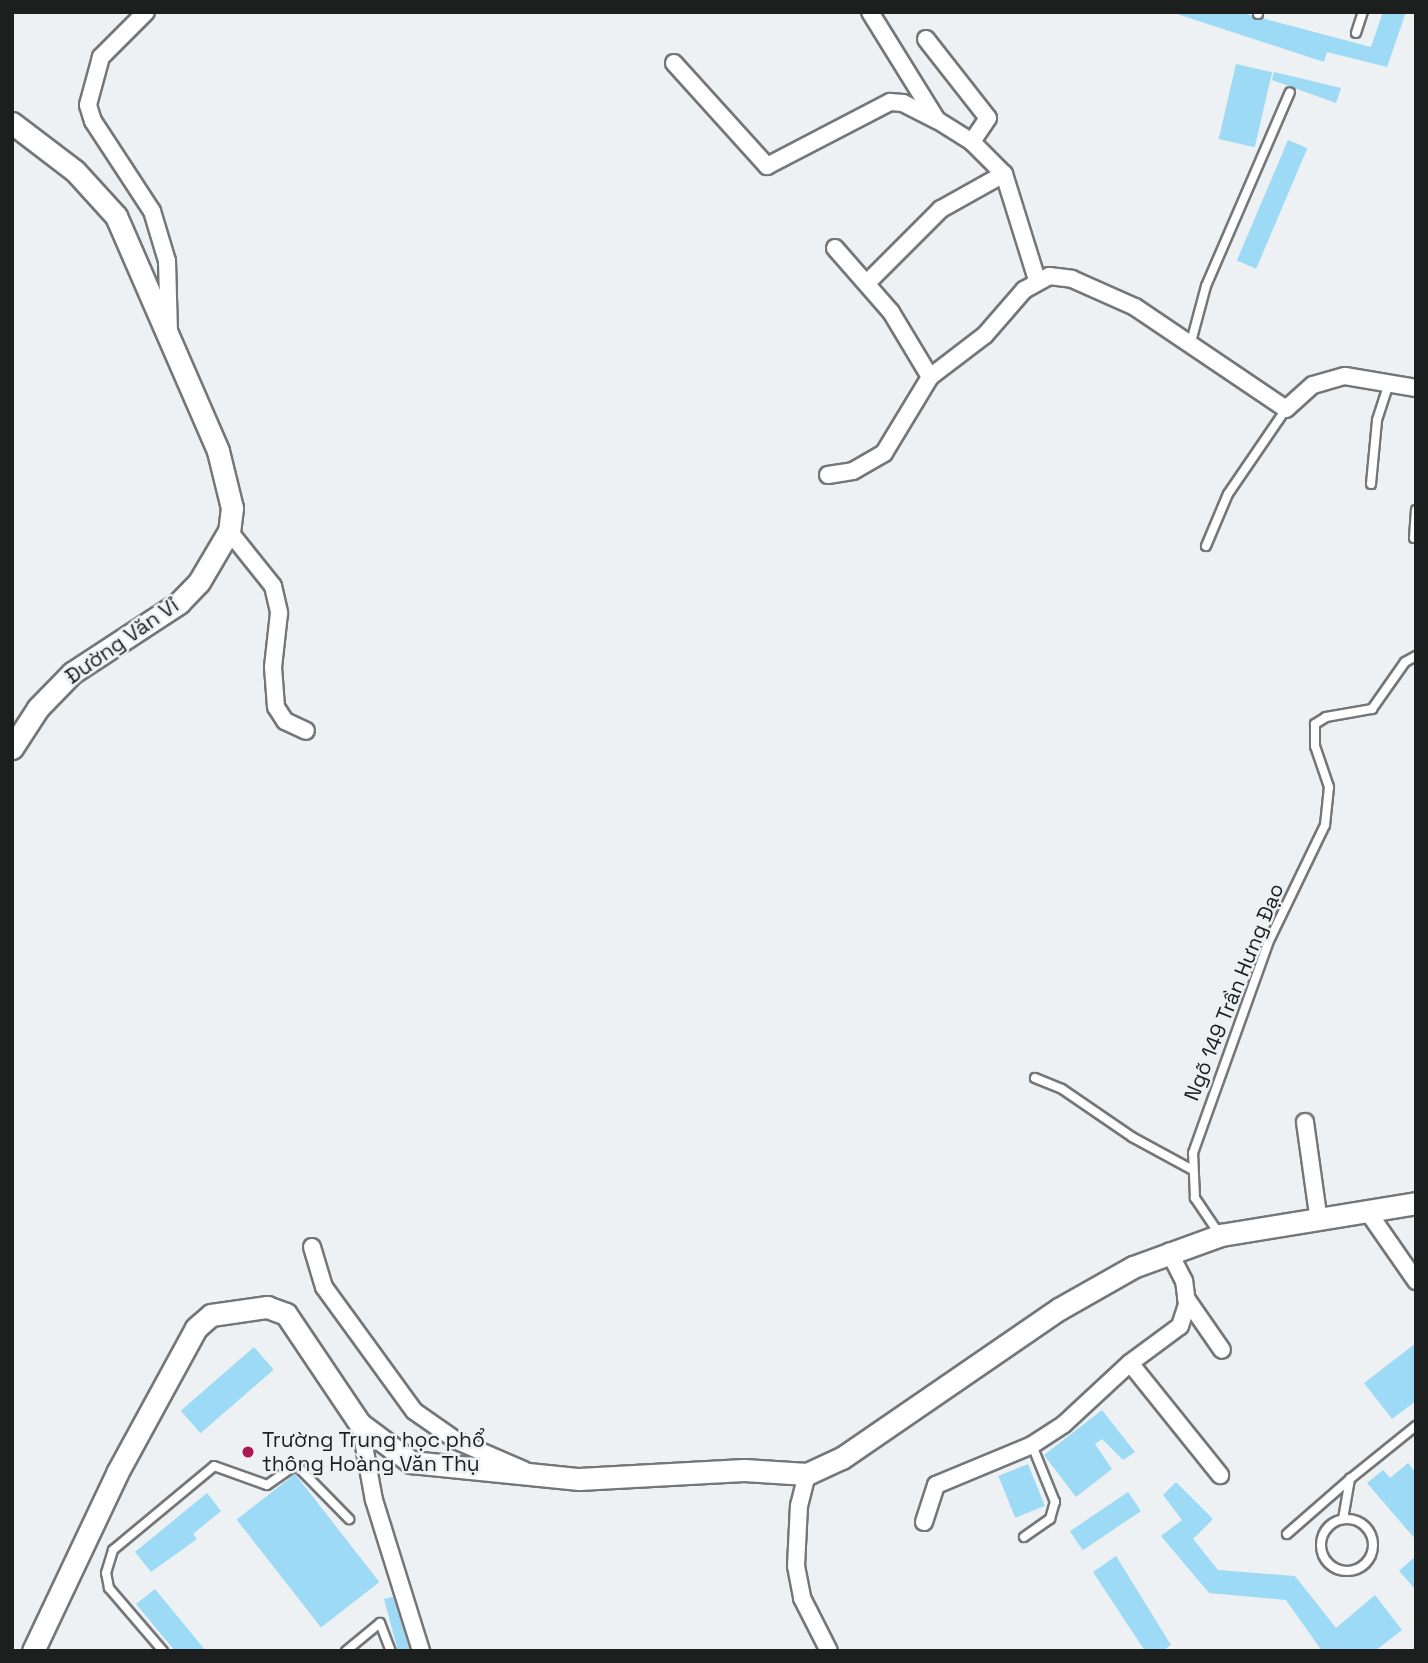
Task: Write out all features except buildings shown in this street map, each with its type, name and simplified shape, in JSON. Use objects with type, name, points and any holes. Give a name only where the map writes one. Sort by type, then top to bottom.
[{"type":"street","points":[[146,12],[101,57],[88,104],[93,121],[137,183],[161,236],[169,276],[169,335]]},
{"type":"street","points":[[870,12],[937,120]]},
{"type":"street","points":[[926,39],[988,118],[972,142]]},
{"type":"street","points":[[674,63],[767,166],[890,102],[904,103],[937,120],[972,142],[1004,174],[1037,280]]},
{"type":"street","name":"Đường Văn Vỉ","points":[[12,123],[108,205],[169,335],[218,451],[232,508],[229,531],[211,566],[178,603],[72,673],[38,708],[12,748]]},
{"type":"street","points":[[867,283],[941,209],[1004,174]]},
{"type":"street","points":[[835,248],[867,283],[930,377]]},
{"type":"street","points":[[828,475],[853,471],[884,453],[930,377],[985,335],[1037,280],[1072,278],[1135,307],[1191,342],[1286,409],[1303,391],[1328,379],[1389,382],[1416,388]]},
{"type":"street","points":[[229,531],[273,586],[279,613],[273,667],[276,707],[285,721],[306,731]]},
{"type":"street","points":[[1305,1122],[1319,1221]]},
{"type":"street","points":[[33,1651],[117,1473],[196,1328],[211,1315],[267,1307],[286,1314],[360,1424],[411,1462],[532,1475],[807,1474],[842,1458],[1092,1288],[1169,1252],[1221,1235],[1416,1203]]},
{"type":"street","points":[[1368,1212],[1416,1281]]},
{"type":"street","points":[[312,1247],[324,1287],[414,1411],[457,1441],[532,1475]]},
{"type":"street","points":[[1169,1252],[1186,1298],[1222,1350]]},
{"type":"street","points":[[924,1522],[936,1485],[1032,1445],[1092,1404],[1130,1363],[1180,1326],[1186,1298]]},
{"type":"street","points":[[1130,1363],[1220,1475]]},
{"type":"street","points":[[360,1424],[374,1500],[421,1651]]},
{"type":"street","points":[[807,1474],[799,1505],[796,1566],[802,1598],[829,1651]]},
{"type":"lane","points":[[1356,33],[1363,12]]},
{"type":"lane","points":[[1191,342],[1206,286],[1290,92]]},
{"type":"lane","points":[[1371,484],[1377,420],[1389,382]]},
{"type":"lane","points":[[1206,546],[1228,494],[1286,409]]},
{"type":"lane","points":[[1414,538],[1416,510]]},
{"type":"lane","name":"Ngõ 149 Trần Hưng Đạo","points":[[1221,1235],[1195,1198],[1191,1169],[1202,1117],[1268,943],[1325,825],[1329,787],[1315,746],[1315,724],[1325,717],[1372,709],[1405,662],[1416,656]]},
{"type":"lane","points":[[1035,1078],[1062,1089],[1132,1137],[1191,1169]]},
{"type":"lane","points":[[1287,1534],[1416,1426]]},
{"type":"lane","points":[[1024,1537],[1050,1519],[1055,1502],[1032,1445]]},
{"type":"lane","points":[[163,1651],[109,1588],[106,1573],[113,1550],[214,1466],[267,1485],[296,1465],[349,1519]]},
{"type":"lane","points":[[1343,1519],[1350,1479]]},
{"type":"lane","points":[[1343,1519],[1361,1523],[1372,1537],[1372,1553],[1355,1570],[1330,1564],[1321,1546],[1327,1528],[1343,1519]]},
{"type":"lane","points":[[346,1651],[380,1623],[391,1651]]},
{"type":"place","name":"Trường Trung học phổ thông Hoàng Văn Thụ","points":[[248,1452]]}]
